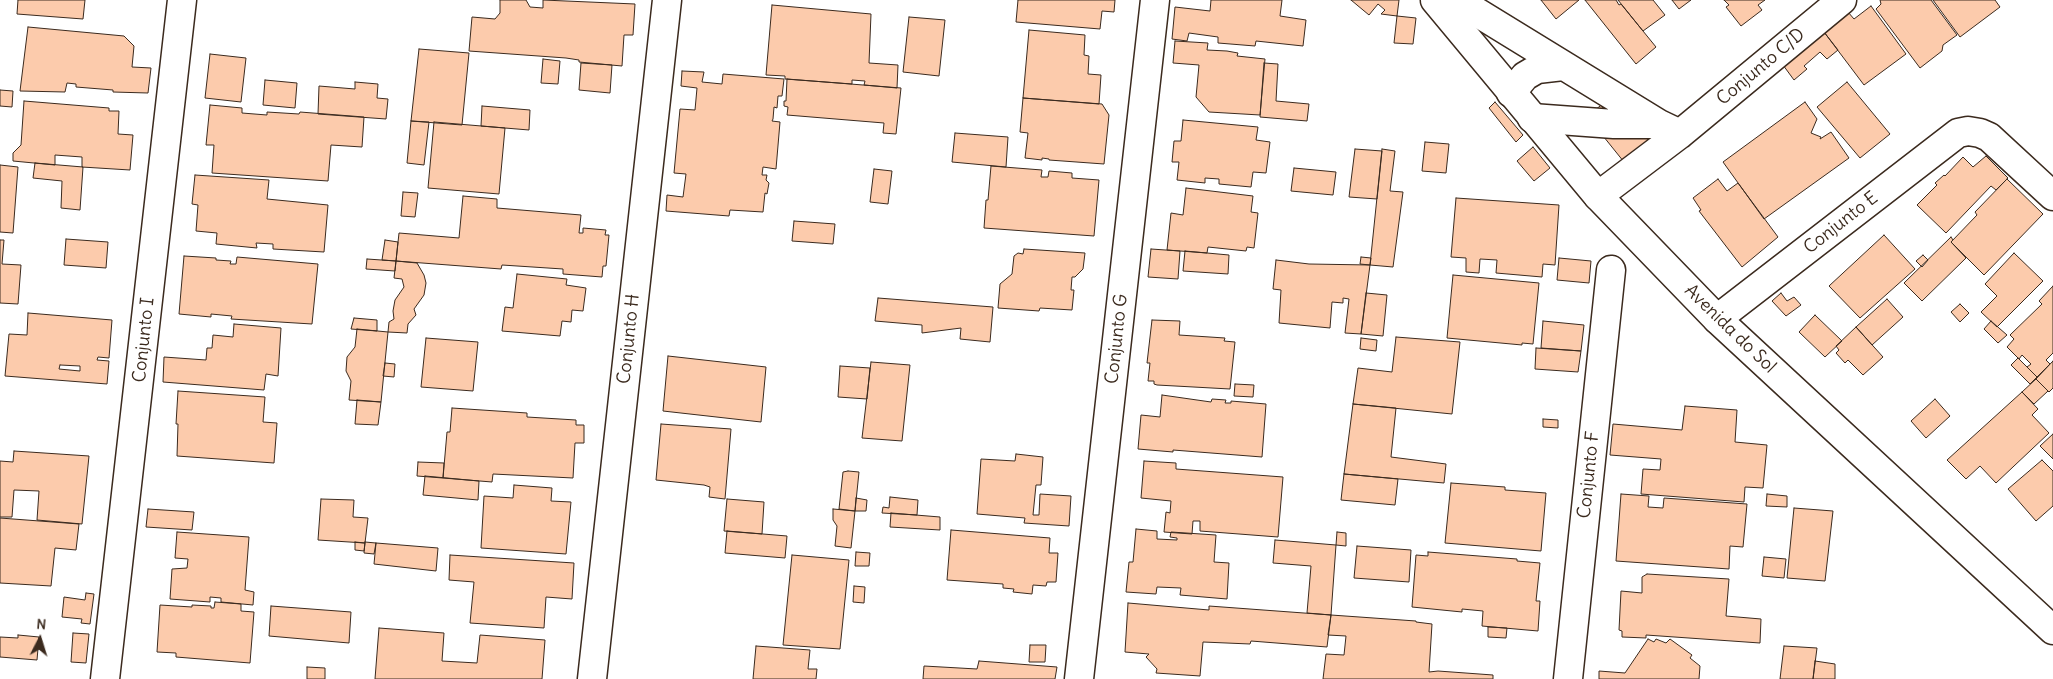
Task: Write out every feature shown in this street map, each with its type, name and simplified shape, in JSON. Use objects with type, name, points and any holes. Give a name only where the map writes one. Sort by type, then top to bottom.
[{"type":"street","name":"Conjunto I","points":[[105,679],[182,0]]},
{"type":"street","name":"Conjunto H","points":[[592,679],[667,0]]},
{"type":"street","name":"Conjunto G","points":[[1079,679],[1155,0]]},
{"type":"street","name":"Avenida do Sol","points":[[1435,0],[1598,196],[1717,319],[2053,630]]},
{"type":"street","points":[[1457,0],[1563,66],[1670,129]]},
{"type":"street","name":"Conjunto C/D","points":[[1598,196],[1670,129],[1842,0]]},
{"type":"street","points":[[1511,93],[1524,76],[1536,69],[1563,66]]},
{"type":"street","points":[[1532,118],[1670,129]]},
{"type":"street","name":"Conjunto E","points":[[1717,319],[1958,133],[1968,131],[1989,137],[2053,196]]},
{"type":"street","name":"Conjunto F","points":[[1568,679],[1611,270]]},
{"type":"building","points":[[18,0],[85,0],[83,19],[17,14]]},
{"type":"building","points":[[500,0],[526,0],[530,7],[543,8],[543,0],[635,4],[633,35],[624,35],[622,66],[579,62],[579,60],[566,58],[469,51],[472,17],[495,19],[500,13]]},
{"type":"building","points":[[1018,0],[1115,0],[1114,12],[1102,11],[1100,29],[1016,22]]},
{"type":"building","points":[[1211,0],[1282,0],[1280,16],[1306,20],[1303,46],[1256,41],[1255,46],[1218,43],[1218,37],[1189,33],[1187,41],[1172,39],[1175,7],[1210,11]]},
{"type":"building","points":[[1351,0],[1399,0],[1397,16],[1381,14],[1385,10],[1378,4],[1369,15]]},
{"type":"building","points":[[1541,0],[1579,0],[1556,19]]},
{"type":"building","points":[[1585,0],[1616,0],[1656,47],[1636,64]]},
{"type":"building","points":[[1618,0],[1653,0],[1665,15],[1643,31]]},
{"type":"building","points":[[1672,0],[1691,0],[1679,9]]},
{"type":"building","points":[[1724,0],[1765,0],[1758,5],[1762,10],[1741,26],[1726,7],[1729,5]]},
{"type":"building","points":[[1880,0],[1931,0],[1957,35],[1943,45],[1942,51],[1920,68],[1876,9],[1881,4]]},
{"type":"building","points":[[1933,0],[1995,0],[2000,7],[1960,37]]},
{"type":"building","points":[[772,5],[871,14],[869,63],[898,65],[897,88],[864,85],[865,81],[852,80],[852,84],[785,79],[785,76],[766,75]]},
{"type":"building","points":[[1871,6],[1906,54],[1864,85],[1824,32],[1848,12],[1854,19]]},
{"type":"building","points":[[1397,16],[1416,18],[1413,44],[1394,43]]},
{"type":"building","points":[[909,17],[945,20],[939,76],[903,72]]},
{"type":"building","points":[[28,27],[124,36],[134,46],[132,67],[151,68],[148,93],[113,92],[113,90],[76,87],[76,84],[67,83],[65,92],[20,91]]},
{"type":"building","points":[[1029,30],[1085,35],[1084,55],[1089,56],[1088,74],[1101,75],[1099,104],[1023,98]]},
{"type":"building","points":[[1824,32],[1838,50],[1827,59],[1820,52],[1804,66],[1807,69],[1794,80],[1783,65]]},
{"type":"building","points":[[1175,41],[1208,43],[1207,50],[1227,51],[1238,53],[1237,56],[1265,59],[1260,115],[1209,112],[1196,97],[1199,65],[1173,63]]},
{"type":"building","points":[[419,49],[469,53],[462,125],[411,121]]},
{"type":"building","points":[[210,54],[246,58],[241,102],[205,98]]},
{"type":"building","points":[[543,59],[560,61],[558,84],[541,83]]},
{"type":"building","points":[[581,63],[612,65],[610,93],[579,90]]},
{"type":"building","points":[[1264,63],[1278,64],[1276,101],[1309,104],[1307,121],[1260,117]]},
{"type":"building","points":[[682,71],[704,72],[702,82],[722,84],[723,74],[784,79],[782,96],[778,96],[777,108],[774,107],[772,121],[780,122],[776,169],[763,167],[762,175],[767,175],[766,180],[769,183],[767,194],[765,193],[763,212],[730,210],[729,216],[666,211],[667,195],[683,197],[686,174],[674,173],[680,109],[695,110],[697,88],[681,86]]},
{"type":"building","points":[[787,79],[901,88],[896,134],[883,133],[884,123],[787,115],[788,107],[784,106],[784,101],[786,101]]},
{"type":"building","points":[[265,80],[297,83],[295,108],[263,105]]},
{"type":"building","points":[[355,82],[378,84],[377,98],[388,99],[386,119],[318,114],[319,86],[355,89]]},
{"type":"building","points":[[1847,82],[1890,134],[1860,158],[1817,107]]},
{"type":"building","points":[[0,90],[13,91],[12,107],[0,106]]},
{"type":"building","points":[[1023,98],[1102,104],[1109,115],[1104,164],[1025,158],[1028,133],[1020,132]]},
{"type":"building","points":[[1608,100],[1651,140],[1624,162],[1587,116]]},
{"type":"building","points":[[24,101],[109,108],[109,111],[119,111],[118,134],[133,135],[130,170],[82,167],[82,157],[55,155],[55,165],[13,161],[13,153],[21,145]]},
{"type":"building","points":[[1495,102],[1523,135],[1516,142],[1489,108]]},
{"type":"building","points":[[1805,102],[1817,119],[1811,133],[1821,137],[1820,139],[1831,132],[1849,158],[1764,219],[1723,162]]},
{"type":"building","points":[[210,105],[242,108],[242,113],[267,115],[267,112],[299,114],[300,112],[364,117],[362,147],[331,145],[328,181],[212,173],[214,145],[206,145]]},
{"type":"building","points":[[482,106],[530,110],[529,130],[481,126]]},
{"type":"building","points":[[1183,120],[1258,127],[1256,140],[1270,142],[1266,173],[1253,172],[1251,187],[1219,184],[1219,179],[1205,178],[1205,183],[1177,180],[1179,162],[1172,162],[1174,141],[1181,141]]},
{"type":"building","points":[[411,121],[429,122],[424,165],[407,163]]},
{"type":"building","points":[[434,122],[505,128],[499,194],[428,188]]},
{"type":"building","points":[[955,133],[1008,137],[1006,167],[952,162]]},
{"type":"building","points":[[1425,142],[1449,144],[1446,173],[1422,171]]},
{"type":"building","points":[[1533,147],[1550,168],[1534,181],[1517,161]]},
{"type":"building","points":[[1355,149],[1382,151],[1377,199],[1349,197]]},
{"type":"building","points":[[1382,149],[1395,151],[1390,191],[1403,192],[1393,267],[1370,265]]},
{"type":"building","points":[[1986,156],[2008,178],[1996,190],[1991,186],[1946,233],[1917,205],[1937,185],[1935,183],[1945,176],[1963,157],[1973,167]]},
{"type":"building","points":[[35,163],[83,167],[80,210],[61,208],[62,181],[33,178]]},
{"type":"building","points":[[0,165],[18,167],[13,233],[0,232]]},
{"type":"building","points":[[991,166],[1042,170],[1041,177],[1048,177],[1049,171],[1072,173],[1072,178],[1099,180],[1094,236],[984,228]]},
{"type":"building","points":[[1294,168],[1336,172],[1333,195],[1291,191]]},
{"type":"building","points":[[874,169],[892,171],[888,204],[870,202]]},
{"type":"building","points":[[195,175],[269,180],[267,199],[328,205],[324,252],[273,249],[273,244],[256,243],[257,248],[216,244],[217,233],[196,231],[198,205],[192,204]]},
{"type":"building","points":[[1718,179],[1727,191],[1738,183],[1778,237],[1742,267],[1699,211],[1701,210],[1693,198]]},
{"type":"building","points":[[2007,179],[2043,214],[1984,275],[1951,242],[1977,215],[1975,212]]},
{"type":"building","points":[[1186,188],[1253,196],[1251,212],[1258,213],[1254,248],[1247,247],[1246,251],[1208,247],[1207,253],[1167,250],[1171,213],[1183,215]]},
{"type":"building","points":[[403,192],[418,193],[415,217],[401,216]]},
{"type":"building","points":[[463,196],[497,199],[497,208],[581,215],[579,233],[583,233],[583,228],[606,230],[605,235],[609,235],[606,266],[603,266],[602,277],[563,274],[563,269],[502,265],[501,269],[396,261],[399,233],[459,238]]},
{"type":"building","points":[[1456,198],[1559,205],[1555,265],[1543,264],[1542,277],[1496,273],[1497,260],[1480,259],[1479,273],[1466,272],[1466,258],[1451,257]]},
{"type":"building","points":[[794,221],[835,224],[833,244],[792,241]]},
{"type":"building","points":[[1884,235],[1915,269],[1860,318],[1829,286]]},
{"type":"building","points":[[1951,237],[1953,240],[1951,242],[1966,258],[1922,301],[1904,283]]},
{"type":"building","points":[[66,239],[108,242],[106,268],[64,265]]},
{"type":"building","points":[[0,240],[4,240],[2,264],[21,265],[18,304],[0,303]]},
{"type":"building","points":[[385,240],[398,242],[396,261],[382,260]]},
{"type":"building","points":[[1024,249],[1085,253],[1083,269],[1075,277],[1072,277],[1071,290],[1074,290],[1072,310],[1040,308],[1039,311],[998,308],[1000,284],[1012,274],[1014,256],[1018,253],[1023,254]]},
{"type":"building","points":[[1151,249],[1180,251],[1178,279],[1148,277]]},
{"type":"building","points":[[1185,251],[1229,255],[1228,274],[1183,271]]},
{"type":"building","points":[[2014,253],[2043,281],[1997,327],[1981,312],[1997,296],[1985,284]]},
{"type":"building","points":[[1923,255],[1928,260],[1922,267],[1916,261]]},
{"type":"building","points":[[184,256],[216,258],[216,260],[231,261],[230,264],[236,264],[237,257],[318,264],[312,324],[231,319],[232,316],[211,314],[211,317],[179,314]]},
{"type":"building","points":[[1361,257],[1371,258],[1370,265],[1360,264]]},
{"type":"building","points":[[1559,258],[1591,261],[1589,283],[1557,280]]},
{"type":"building","points":[[367,259],[396,261],[395,271],[366,269]]},
{"type":"building","points":[[1276,260],[1309,264],[1370,265],[1361,334],[1345,333],[1349,299],[1343,298],[1343,303],[1332,302],[1330,328],[1279,323],[1281,290],[1273,289]]},
{"type":"building","points":[[396,261],[417,263],[426,283],[424,295],[414,309],[416,315],[408,324],[407,333],[388,332],[389,322],[394,319],[395,300],[404,287],[402,279],[394,278]]},
{"type":"building","points":[[517,274],[567,279],[566,285],[586,288],[583,311],[572,310],[571,322],[562,321],[560,336],[502,331],[505,307],[513,308]]},
{"type":"building","points":[[1453,275],[1539,283],[1533,344],[1522,343],[1522,345],[1447,338]]},
{"type":"building","points":[[2053,286],[2053,353],[2046,360],[2050,364],[2037,377],[2027,367],[2031,364],[2022,355],[2019,359],[2007,347],[2014,339],[2010,335],[2042,304],[2039,301]]},
{"type":"building","points":[[1366,293],[1387,295],[1383,336],[1361,334]]},
{"type":"building","points":[[1781,293],[1787,301],[1794,297],[1801,305],[1786,316],[1772,301]]},
{"type":"building","points":[[878,298],[993,307],[990,342],[960,339],[961,328],[922,333],[922,325],[875,321]]},
{"type":"building","points":[[1887,299],[1903,317],[1872,345],[1856,327]]},
{"type":"building","points":[[1960,304],[1969,313],[1960,322],[1951,312]]},
{"type":"building","points":[[28,313],[112,320],[109,358],[98,357],[97,360],[109,361],[107,384],[5,376],[9,334],[27,335]],"holes":[[[60,365],[80,366],[80,371],[59,369]]]},
{"type":"building","points":[[1815,315],[1842,341],[1825,357],[1799,332]]},
{"type":"building","points":[[354,318],[377,320],[377,331],[351,329]]},
{"type":"building","points":[[1152,320],[1180,321],[1179,335],[1225,338],[1224,341],[1235,342],[1230,389],[1157,385],[1154,384],[1154,381],[1148,381],[1150,363],[1147,363]]},
{"type":"building","points":[[1543,321],[1584,325],[1581,351],[1541,348]]},
{"type":"building","points":[[1991,321],[2007,335],[1998,343],[1984,329]]},
{"type":"building","points":[[234,324],[281,328],[278,376],[266,374],[264,390],[163,382],[164,357],[206,360],[207,348],[212,348],[213,335],[233,337]]},
{"type":"building","points":[[1856,327],[1883,357],[1863,375],[1848,360],[1845,363],[1836,353],[1839,350],[1836,346]]},
{"type":"building","points":[[357,329],[388,332],[381,402],[349,400],[351,381],[346,371],[347,357],[355,347]]},
{"type":"building","points":[[1396,337],[1460,342],[1452,414],[1353,404],[1358,368],[1392,372]]},
{"type":"building","points":[[426,338],[478,342],[473,391],[421,387]]},
{"type":"building","points":[[1361,338],[1377,340],[1376,351],[1360,349]]},
{"type":"building","points":[[1536,348],[1581,351],[1578,372],[1535,369]]},
{"type":"building","points":[[668,356],[766,367],[761,422],[663,411]]},
{"type":"building","points":[[2018,358],[2037,377],[2030,384],[2011,365]]},
{"type":"building","points":[[2053,361],[2053,388],[2049,392],[2036,379]]},
{"type":"building","points":[[871,362],[910,365],[902,441],[862,438]]},
{"type":"building","points":[[385,363],[395,364],[394,377],[383,376]]},
{"type":"building","points":[[840,366],[870,368],[867,399],[838,397]]},
{"type":"building","points":[[2036,379],[2048,391],[2034,404],[2022,392]]},
{"type":"building","points":[[1235,384],[1254,385],[1253,397],[1234,396]]},
{"type":"building","points":[[178,391],[265,397],[263,422],[277,423],[274,463],[177,456]]},
{"type":"building","points":[[2022,392],[2038,409],[2032,415],[2049,433],[1996,483],[1980,466],[1966,479],[1947,460]]},
{"type":"building","points":[[1162,395],[1211,402],[1212,399],[1226,400],[1225,403],[1231,403],[1231,401],[1266,404],[1262,457],[1138,449],[1141,415],[1160,417]]},
{"type":"building","points":[[1935,399],[1950,416],[1926,438],[1911,421]]},
{"type":"building","points":[[357,400],[381,402],[378,425],[355,424]]},
{"type":"building","points":[[1353,404],[1396,408],[1391,457],[1446,464],[1444,483],[1344,474]]},
{"type":"building","points":[[1685,406],[1737,410],[1735,442],[1767,445],[1763,488],[1745,487],[1744,502],[1641,494],[1643,469],[1660,470],[1661,459],[1610,455],[1613,424],[1682,430]]},
{"type":"building","points":[[452,408],[527,413],[527,417],[576,420],[576,425],[584,425],[584,443],[575,443],[573,478],[493,474],[492,482],[443,478],[447,432],[450,432]]},
{"type":"building","points":[[1543,419],[1558,420],[1558,428],[1543,427]]},
{"type":"building","points":[[661,424],[731,429],[725,499],[709,497],[710,487],[704,485],[656,480]]},
{"type":"building","points":[[2053,434],[2053,459],[2040,446]]},
{"type":"building","points":[[14,451],[89,456],[82,524],[37,520],[39,491],[14,490],[12,517],[0,517],[0,461],[13,462]]},
{"type":"building","points":[[1016,454],[1043,457],[1041,485],[1036,485],[1033,515],[1039,515],[1040,494],[1071,496],[1069,526],[1024,523],[1025,518],[977,514],[981,459],[1015,461]]},
{"type":"building","points":[[2042,460],[2053,471],[2053,506],[2036,521],[2008,489]]},
{"type":"building","points":[[1144,461],[1176,463],[1176,469],[1283,477],[1278,537],[1200,531],[1200,521],[1193,521],[1192,534],[1164,532],[1166,512],[1170,513],[1171,501],[1141,498]]},
{"type":"building","points":[[418,462],[444,463],[443,478],[417,476]]},
{"type":"building","points":[[843,472],[859,472],[855,511],[839,509]]},
{"type":"building","points":[[1344,474],[1398,479],[1395,505],[1341,500]]},
{"type":"building","points":[[425,476],[479,481],[478,500],[423,495]]},
{"type":"building","points":[[1451,483],[1505,487],[1505,490],[1546,493],[1541,551],[1445,543]]},
{"type":"building","points":[[514,485],[552,488],[551,501],[571,502],[566,554],[481,548],[484,496],[513,498]]},
{"type":"building","points":[[1621,494],[1649,496],[1648,507],[1663,508],[1664,498],[1747,504],[1743,547],[1730,546],[1729,569],[1616,561]]},
{"type":"building","points":[[1767,494],[1787,496],[1787,507],[1766,506]]},
{"type":"building","points":[[890,497],[918,500],[917,515],[882,513],[883,507],[889,508]]},
{"type":"building","points":[[856,498],[867,500],[866,511],[855,511]]},
{"type":"building","points":[[321,499],[354,500],[353,517],[368,518],[365,543],[318,540]]},
{"type":"building","points":[[727,499],[764,502],[762,534],[724,531]]},
{"type":"building","points":[[1794,508],[1833,511],[1825,581],[1787,578]]},
{"type":"building","points":[[148,509],[194,512],[192,530],[146,527]]},
{"type":"building","points":[[833,509],[855,511],[851,548],[835,546],[837,526],[833,520]]},
{"type":"building","points":[[891,513],[940,517],[940,530],[890,527]]},
{"type":"building","points":[[0,518],[79,524],[76,550],[55,548],[51,586],[0,583]]},
{"type":"building","points":[[1136,529],[1157,531],[1157,539],[1177,540],[1177,538],[1170,537],[1171,532],[1216,535],[1214,562],[1229,563],[1227,599],[1180,595],[1181,588],[1157,587],[1156,594],[1126,592],[1129,562],[1133,562]]},
{"type":"building","points":[[951,530],[1050,538],[1049,553],[1058,553],[1056,582],[1047,582],[1046,586],[1033,585],[1032,594],[1013,592],[1014,589],[1003,588],[1003,584],[947,580]]},
{"type":"building","points":[[727,531],[787,536],[785,558],[725,553]]},
{"type":"building","points":[[177,532],[249,537],[245,590],[254,592],[253,605],[221,602],[221,598],[210,597],[210,602],[170,599],[172,569],[187,568],[188,559],[175,558]]},
{"type":"building","points":[[1337,532],[1346,533],[1346,546],[1336,545]]},
{"type":"building","points":[[1275,540],[1336,545],[1331,615],[1307,613],[1311,566],[1273,563]]},
{"type":"building","points":[[355,542],[365,543],[364,551],[355,550]]},
{"type":"building","points":[[365,542],[376,543],[374,554],[364,553]]},
{"type":"building","points":[[376,543],[438,548],[436,571],[374,564]]},
{"type":"building","points":[[1357,546],[1411,550],[1409,582],[1354,578]]},
{"type":"building","points":[[856,552],[870,553],[869,566],[855,566]]},
{"type":"building","points":[[1428,552],[1517,559],[1517,561],[1540,563],[1536,601],[1540,601],[1538,631],[1482,626],[1483,611],[1462,609],[1462,612],[1412,607],[1416,555],[1428,556]]},
{"type":"building","points":[[450,555],[574,563],[572,599],[546,597],[544,628],[470,623],[474,582],[449,580]]},
{"type":"building","points":[[792,555],[849,560],[840,649],[783,645]]},
{"type":"building","points":[[1764,557],[1786,559],[1784,578],[1762,576]]},
{"type":"building","points":[[1647,574],[1729,579],[1726,616],[1761,619],[1760,643],[1646,635],[1646,638],[1622,637],[1622,631],[1619,630],[1621,591],[1642,593],[1642,577]]},
{"type":"building","points":[[854,586],[865,587],[864,603],[853,602]]},
{"type":"building","points":[[86,593],[94,594],[90,624],[81,623],[82,619],[62,617],[64,597],[85,600]]},
{"type":"building","points":[[215,602],[241,604],[241,611],[254,612],[250,663],[176,657],[176,653],[157,652],[160,605],[211,606],[211,608],[214,608]]},
{"type":"building","points":[[1128,603],[1209,610],[1209,606],[1331,615],[1327,647],[1251,641],[1250,644],[1203,642],[1200,676],[1156,673],[1157,669],[1146,657],[1149,654],[1125,652]]},
{"type":"building","points":[[271,606],[351,612],[349,643],[269,636]]},
{"type":"building","points":[[1331,615],[1416,621],[1432,624],[1429,672],[1493,675],[1493,679],[1323,679],[1326,654],[1344,655],[1346,636],[1328,635]]},
{"type":"building","points":[[1488,627],[1507,628],[1506,638],[1488,637]]},
{"type":"building","points":[[379,628],[444,633],[442,661],[477,663],[480,635],[545,640],[542,679],[375,679]]},
{"type":"building","points":[[73,633],[89,634],[86,663],[71,662]]},
{"type":"building","points":[[18,635],[39,637],[37,660],[0,657],[0,637],[18,638]]},
{"type":"building","points":[[1648,639],[1654,642],[1656,639],[1666,643],[1670,639],[1692,655],[1690,658],[1700,666],[1699,679],[1599,679],[1599,671],[1625,673]]},
{"type":"building","points":[[1030,645],[1046,645],[1045,662],[1029,662]]},
{"type":"building","points":[[756,646],[810,650],[808,669],[817,669],[816,679],[753,679]]},
{"type":"building","points":[[1784,646],[1817,648],[1813,679],[1780,679]]},
{"type":"building","points":[[979,661],[1057,667],[1055,679],[923,679],[924,666],[977,669]]},
{"type":"building","points":[[1815,661],[1835,664],[1835,679],[1813,679]]},
{"type":"building","points":[[307,667],[325,668],[325,679],[307,679]]}]
